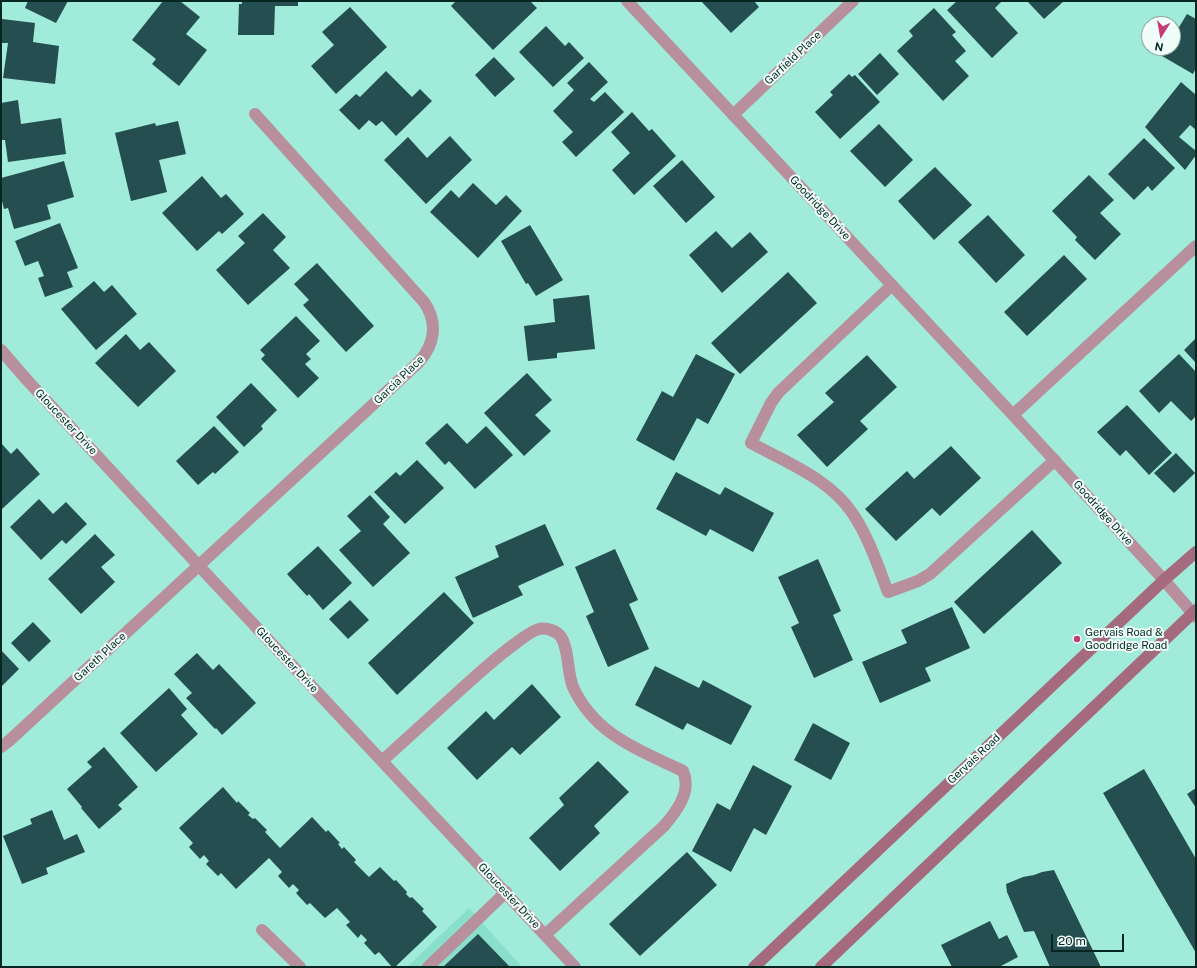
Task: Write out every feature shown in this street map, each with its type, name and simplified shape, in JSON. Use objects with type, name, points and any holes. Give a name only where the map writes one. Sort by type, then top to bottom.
[{"type":"main road","name":"Gervais Road","points":[[754,967],[1164,580],[1196,552]]},
{"type":"main road","points":[[821,967],[1195,613]]},
{"type":"street","name":"Goodridge Drive","points":[[627,1],[1013,415],[1195,613]]},
{"type":"street","name":"Garfield Place","points":[[733,115],[854,1]]},
{"type":"street","name":"Garcia Place","points":[[199,566],[419,362],[426,354],[432,338],[432,318],[429,309],[424,302],[255,114]]},
{"type":"street","points":[[1013,415],[1196,246]]},
{"type":"street","points":[[892,285],[778,393],[771,403],[751,443],[816,479],[842,500],[860,525],[888,592],[918,581],[930,574],[1054,460]]},
{"type":"street","name":"Gloucester Drive","points":[[1,350],[199,566],[575,967]]},
{"type":"street","name":"Gareth Place","points":[[1,747],[199,566]]},
{"type":"street","points":[[382,761],[500,655],[528,635],[540,629],[547,629],[554,631],[560,636],[564,644],[569,677],[573,688],[595,720],[622,742],[683,771],[687,786],[674,815],[664,826],[545,935]]},
{"type":"street","points":[[428,967],[506,892]]},
{"type":"street","points":[[262,930],[300,967]]},
{"type":"shaded area","points":[[469,908],[522,967],[407,967]]},
{"type":"building","points":[[28,1],[68,1],[56,23],[25,8]]},
{"type":"building","points":[[163,1],[180,1],[200,17],[186,34],[207,50],[179,86],[152,64],[156,59],[132,40]]},
{"type":"building","points":[[242,1],[298,1],[298,6],[275,6],[274,35],[238,35],[239,4],[242,4]]},
{"type":"building","points":[[456,1],[530,1],[537,8],[493,50],[451,6]]},
{"type":"building","points":[[701,1],[754,1],[759,7],[731,33]]},
{"type":"building","points":[[957,1],[1002,1],[995,8],[1018,33],[992,58],[947,10]]},
{"type":"building","points":[[1027,1],[1064,1],[1044,19]]},
{"type":"building","points":[[350,7],[387,47],[336,94],[311,66],[334,45],[322,32]]},
{"type":"building","points":[[934,8],[956,32],[952,35],[966,51],[955,61],[969,76],[943,101],[897,51],[913,36],[909,31]]},
{"type":"building","points":[[1187,14],[1196,19],[1196,68],[1193,74],[1162,56],[1181,56],[1181,24]]},
{"type":"building","points":[[2,19],[35,23],[33,42],[59,46],[55,84],[3,78],[8,43],[1,43]]},
{"type":"building","points":[[546,26],[565,46],[569,42],[584,58],[553,87],[519,52]]},
{"type":"building","points":[[880,53],[899,74],[877,95],[858,74]]},
{"type":"building","points":[[494,57],[515,79],[495,97],[475,75]]},
{"type":"building","points":[[589,62],[608,82],[590,99],[594,102],[605,92],[624,112],[576,157],[562,142],[573,132],[553,111],[574,90],[567,83]]},
{"type":"building","points":[[386,71],[412,97],[420,89],[432,101],[396,136],[382,121],[376,126],[369,120],[359,130],[339,110],[356,94],[360,97]]},
{"type":"building","points":[[849,74],[852,77],[855,75],[880,102],[840,139],[815,112],[833,95],[830,92]]},
{"type":"building","points":[[1181,82],[1196,95],[1196,130],[1190,125],[1179,137],[1196,151],[1196,155],[1185,170],[1145,127]]},
{"type":"building","points":[[18,100],[21,124],[61,118],[66,154],[8,162],[5,140],[1,140],[1,103]]},
{"type":"building","points":[[632,112],[649,131],[652,129],[676,156],[634,195],[612,170],[630,153],[611,132]]},
{"type":"building","points":[[178,121],[186,154],[159,160],[167,192],[131,201],[115,133],[155,123],[156,126]]},
{"type":"building","points":[[879,124],[913,160],[885,187],[850,151]]},
{"type":"building","points":[[450,136],[472,160],[426,204],[384,160],[408,137],[427,158]]},
{"type":"building","points":[[1144,138],[1175,168],[1152,191],[1148,186],[1134,200],[1108,174]]},
{"type":"building","points":[[682,160],[715,197],[686,223],[653,186]]},
{"type":"building","points":[[64,161],[74,197],[47,205],[51,219],[14,229],[8,208],[4,209],[1,197],[1,178]]},
{"type":"building","points":[[935,167],[972,205],[934,240],[898,201]]},
{"type":"building","points":[[1089,175],[1114,200],[1100,213],[1121,234],[1095,260],[1075,240],[1077,237],[1052,211]]},
{"type":"building","points":[[202,176],[221,198],[226,194],[244,214],[222,234],[219,231],[197,251],[162,213]]},
{"type":"building","points":[[473,183],[496,205],[506,195],[522,211],[478,258],[430,212],[451,190],[459,198]]},
{"type":"building","points":[[263,213],[286,237],[273,250],[290,268],[248,305],[216,270],[245,243],[238,236]]},
{"type":"building","points":[[988,215],[1025,255],[996,283],[958,242]]},
{"type":"building","points":[[60,223],[78,268],[67,272],[73,287],[45,297],[38,278],[44,276],[38,261],[25,266],[15,241]]},
{"type":"building","points":[[530,225],[563,280],[536,296],[528,283],[526,284],[501,241]]},
{"type":"building","points":[[716,231],[732,248],[750,232],[768,252],[722,293],[689,255]]},
{"type":"building","points":[[1064,255],[1087,279],[1027,336],[1004,312]]},
{"type":"building","points":[[317,263],[374,326],[346,352],[303,305],[309,300],[294,284]]},
{"type":"building","points":[[788,272],[817,303],[740,374],[711,343]]},
{"type":"building","points":[[94,281],[104,292],[112,285],[137,314],[96,350],[61,309]]},
{"type":"building","points":[[589,295],[595,349],[557,353],[557,358],[528,361],[524,326],[555,322],[553,299]]},
{"type":"building","points":[[296,316],[320,341],[306,354],[311,359],[305,364],[319,378],[298,398],[261,359],[265,355],[260,350]]},
{"type":"building","points":[[126,334],[140,350],[149,342],[176,371],[138,407],[95,363]]},
{"type":"building","points":[[1196,338],[1196,363],[1184,350]]},
{"type":"building","points":[[696,354],[735,374],[708,424],[697,418],[674,461],[636,440],[662,391],[673,397]]},
{"type":"building","points":[[1179,354],[1196,372],[1196,416],[1191,421],[1171,401],[1159,413],[1139,391]]},
{"type":"building","points":[[867,355],[897,387],[860,421],[868,429],[827,467],[797,435],[834,402],[825,393]]},
{"type":"building","points":[[527,373],[552,400],[535,415],[551,431],[524,456],[484,413]]},
{"type":"building","points":[[251,383],[277,410],[261,426],[263,429],[244,447],[216,417]]},
{"type":"building","points":[[1127,405],[1172,453],[1149,475],[1126,450],[1120,456],[1097,432]]},
{"type":"building","points":[[447,423],[467,444],[486,426],[513,455],[475,489],[449,461],[445,465],[425,443]]},
{"type":"building","points":[[214,426],[239,452],[215,474],[213,472],[198,485],[176,461]]},
{"type":"building","points":[[1,443],[11,454],[17,448],[40,474],[2,509],[1,508]]},
{"type":"building","points":[[951,446],[981,478],[940,516],[932,508],[896,541],[865,509],[907,471],[914,479]]},
{"type":"building","points":[[1176,453],[1195,473],[1174,493],[1154,473]]},
{"type":"building","points":[[417,460],[444,488],[405,524],[374,492],[396,472],[400,476]]},
{"type":"building","points":[[676,472],[720,495],[725,487],[774,513],[753,552],[710,529],[706,536],[656,509]]},
{"type":"building","points":[[370,495],[390,517],[383,524],[410,553],[373,587],[339,550],[361,531],[347,516]]},
{"type":"building","points":[[39,499],[53,514],[66,502],[87,524],[66,544],[62,540],[41,560],[10,527]]},
{"type":"building","points":[[545,524],[564,565],[518,586],[523,595],[473,618],[455,577],[499,557],[495,546]]},
{"type":"building","points":[[1032,530],[1062,563],[984,634],[954,602]]},
{"type":"building","points":[[95,534],[115,555],[101,567],[115,582],[81,614],[48,579]]},
{"type":"building","points":[[318,546],[352,583],[323,610],[309,594],[307,596],[287,574]]},
{"type":"building","points":[[615,549],[638,600],[629,604],[649,649],[608,667],[586,616],[594,612],[575,567]]},
{"type":"building","points":[[818,559],[841,611],[833,615],[853,660],[814,678],[791,627],[799,623],[778,577]]},
{"type":"building","points":[[444,592],[474,623],[397,695],[368,663]]},
{"type":"building","points":[[350,600],[369,620],[348,639],[329,619]]},
{"type":"building","points":[[952,607],[970,648],[925,668],[931,681],[880,703],[862,662],[907,643],[901,630]]},
{"type":"building","points":[[33,622],[51,641],[29,662],[11,643]]},
{"type":"building","points":[[1,650],[19,669],[1,687]]},
{"type":"building","points":[[197,653],[213,670],[219,664],[256,703],[222,735],[186,698],[192,693],[174,674]]},
{"type":"building","points":[[655,666],[699,688],[703,680],[752,706],[731,745],[687,723],[683,730],[635,705]]},
{"type":"building","points":[[532,684],[561,717],[520,755],[512,747],[477,780],[447,748],[486,711],[494,720]]},
{"type":"building","points":[[169,688],[187,709],[181,715],[198,734],[156,772],[120,733]]},
{"type":"building","points":[[813,723],[850,743],[831,780],[794,760]]},
{"type":"building","points":[[104,747],[138,787],[118,805],[122,809],[99,829],[67,789],[92,767],[87,762]]},
{"type":"building","points":[[598,761],[629,792],[594,826],[600,833],[560,871],[529,838],[564,805],[559,798]]},
{"type":"building","points":[[753,765],[792,786],[766,835],[754,828],[731,872],[692,851],[717,803],[730,810]]},
{"type":"building","points":[[1144,769],[1196,859],[1196,953],[1103,793]]},
{"type":"building","points":[[223,787],[237,803],[238,801],[250,813],[248,815],[253,819],[255,818],[267,830],[265,832],[280,848],[312,817],[326,832],[328,830],[340,843],[338,844],[342,849],[344,847],[356,860],[354,862],[369,877],[380,867],[394,881],[396,880],[407,892],[406,894],[410,898],[412,897],[424,909],[422,911],[437,927],[395,967],[392,967],[379,952],[375,955],[364,943],[367,940],[361,934],[358,938],[346,925],[350,922],[337,908],[325,918],[310,903],[307,905],[296,893],[299,890],[293,884],[289,888],[278,876],[282,872],[269,858],[236,889],[221,873],[218,876],[206,864],[209,861],[204,855],[200,859],[189,847],[193,843],[179,828]]},
{"type":"building","points":[[1196,788],[1196,808],[1187,794]]},
{"type":"building","points":[[52,810],[64,840],[77,834],[85,852],[46,868],[48,874],[22,884],[3,836],[32,824],[30,819]]},
{"type":"building","points":[[687,852],[717,885],[640,956],[609,924]]},
{"type":"building","points":[[1054,870],[1100,967],[1050,967],[1034,931],[1024,932],[1007,892],[1006,884],[1023,877]]},
{"type":"building","points":[[990,921],[999,939],[1007,935],[1018,957],[999,967],[952,967],[941,945]]},
{"type":"building","points":[[478,934],[510,967],[443,967]]},
{"type":"place","name":"Gervais Road & Goodridge Road","points":[[1077,639]]}]
